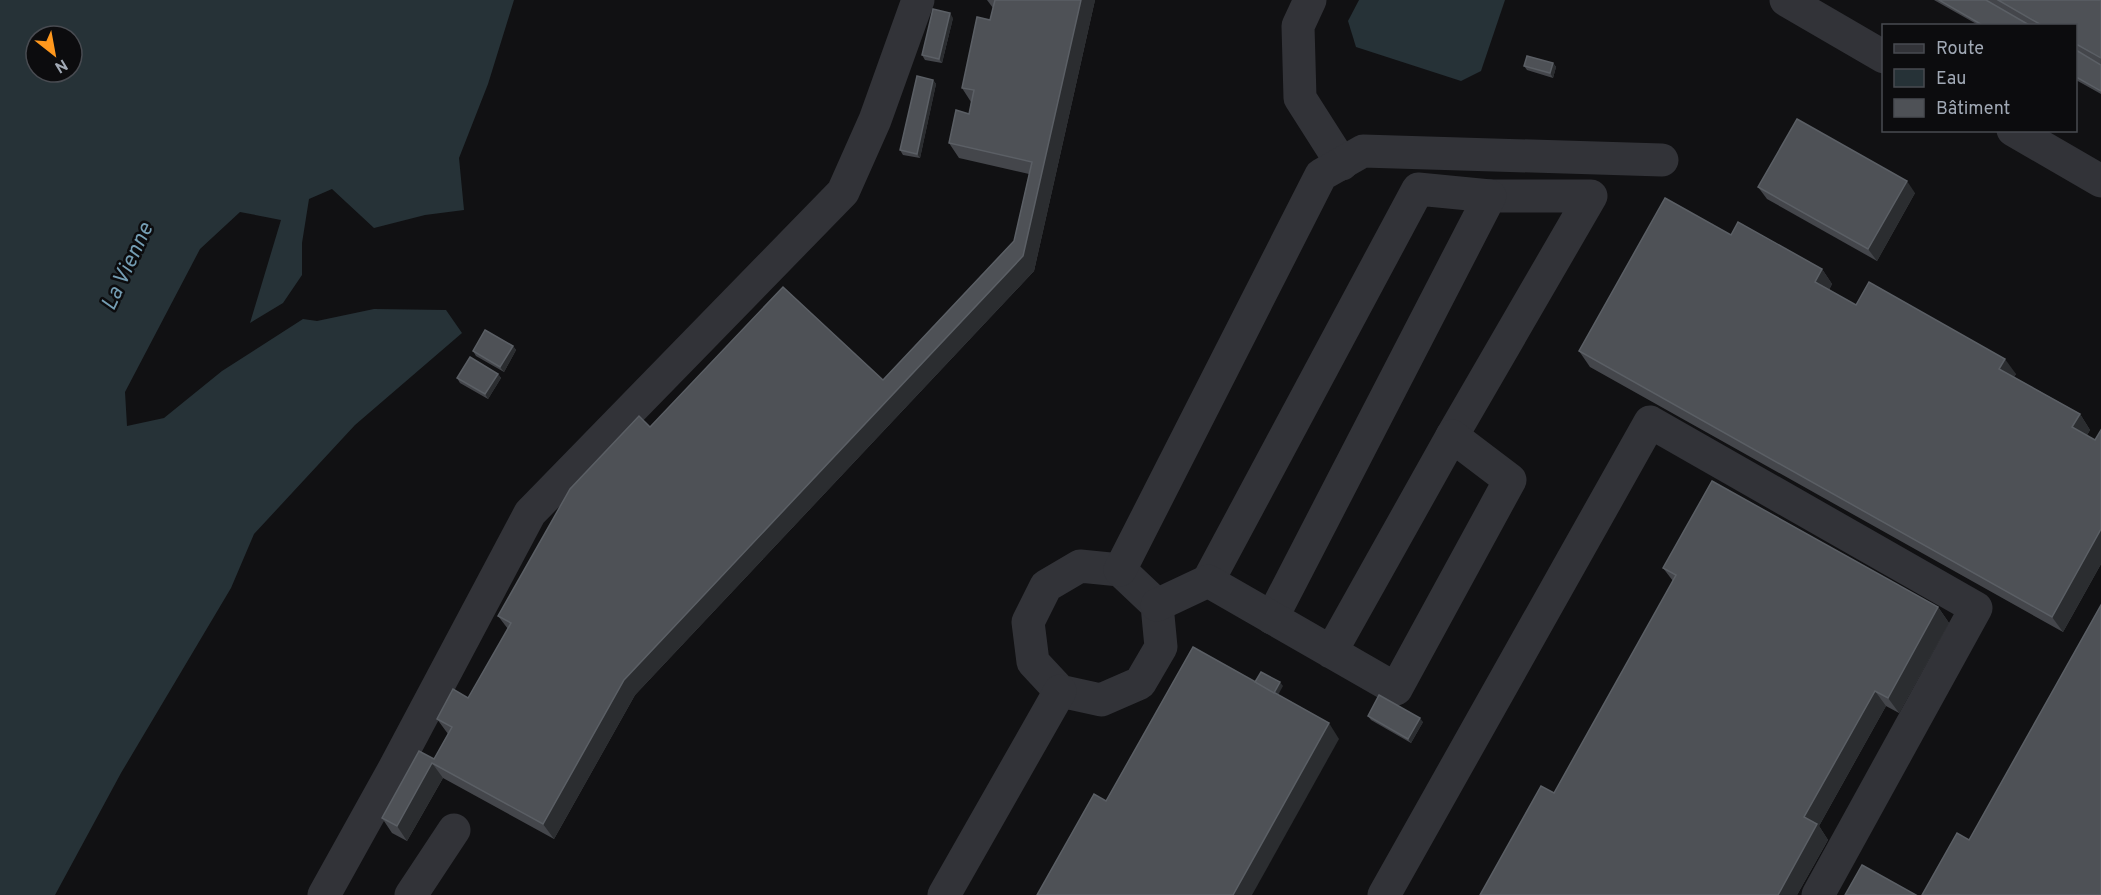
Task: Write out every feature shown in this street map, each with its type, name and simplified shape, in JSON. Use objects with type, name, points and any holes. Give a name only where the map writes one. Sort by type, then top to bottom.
[{"type":"lane","points":[[324,895],[530,513],[843,192],[875,120],[918,0]]},
{"type":"lane","points":[[1310,0],[1298,26],[1300,98],[1342,164]]},
{"type":"lane","points":[[1786,0],[1882,56]]},
{"type":"lane","points":[[2016,132],[2101,181]]},
{"type":"lane","points":[[1120,570],[1321,175],[1363,151],[1662,160]]},
{"type":"lane","points":[[1157,605],[1208,581],[1418,189],[1490,196],[1591,196],[1330,652]]},
{"type":"lane","points":[[1272,618],[1490,196]]},
{"type":"lane","points":[[1384,895],[1650,422],[1976,608],[1818,895]]},
{"type":"lane","points":[[1208,581],[1396,689],[1510,480],[1452,436]]},
{"type":"lane","points":[[1080,566],[1120,570],[1157,605],[1161,647],[1140,683],[1101,700],[1060,691],[1033,662],[1028,622],[1041,595],[1046,586],[1080,566]]},
{"type":"lane","points":[[944,895],[1060,691]]},
{"type":"lane","points":[[411,895],[454,830]]},
{"type":"water","name":"La Vienne","points":[[0,0],[514,0],[488,84],[459,158],[464,210],[425,215],[374,228],[332,189],[309,199],[302,243],[302,275],[283,303],[250,323],[281,220],[240,212],[200,249],[125,392],[127,426],[164,418],[222,371],[303,319],[317,321],[374,309],[446,310],[462,333],[355,425],[254,534],[231,588],[121,773],[55,895],[0,895]]},
{"type":"water","points":[[1359,0],[1505,0],[1481,71],[1461,81],[1356,47],[1348,21]]},
{"type":"building","points":[[995,0],[1081,0],[1023,256],[624,680],[543,824],[432,763],[397,826],[382,818],[419,751],[434,759],[452,727],[437,719],[453,689],[468,698],[511,623],[498,616],[570,489],[639,416],[650,427],[783,287],[883,380],[1014,241],[1032,162],[949,143],[956,110],[969,114],[974,90],[962,88],[977,17],[990,20]]},
{"type":"building","points":[[1939,0],[1986,0],[2028,24],[1981,24]]},
{"type":"building","points":[[1998,0],[2101,0],[2101,58],[2077,45],[2077,24],[2040,24]]},
{"type":"building","points":[[933,9],[950,13],[939,59],[922,55]]},
{"type":"building","points":[[2077,51],[2101,65],[2101,91],[2077,78]]},
{"type":"building","points":[[1527,56],[1553,63],[1550,73],[1524,66]]},
{"type":"building","points":[[917,76],[933,80],[917,154],[900,150]]},
{"type":"building","points":[[1797,119],[1907,181],[1868,249],[1758,187]]},
{"type":"building","points":[[1665,198],[1731,235],[1738,222],[1822,269],[1815,282],[1856,305],[1869,282],[2005,359],[1999,369],[2080,414],[2072,427],[2095,440],[2101,430],[2101,529],[2052,617],[1579,351]]},
{"type":"building","points":[[485,330],[513,346],[500,367],[473,351]]},
{"type":"building","points":[[470,357],[498,374],[485,394],[457,378]]},
{"type":"building","points":[[1712,481],[1938,607],[1888,698],[1875,691],[1804,817],[1817,824],[1778,895],[1480,895],[1541,786],[1554,793],[1676,575],[1663,568]]},
{"type":"building","points":[[2101,605],[2101,895],[1922,895],[1957,833],[1969,840]]},
{"type":"building","points":[[1193,647],[1329,723],[1233,895],[1037,895],[1094,794],[1106,801]]},
{"type":"building","points":[[1261,672],[1280,682],[1274,693],[1255,682]]},
{"type":"building","points":[[1379,695],[1420,718],[1408,739],[1368,716]]},
{"type":"building","points":[[1862,865],[1916,895],[1845,895]]}]
